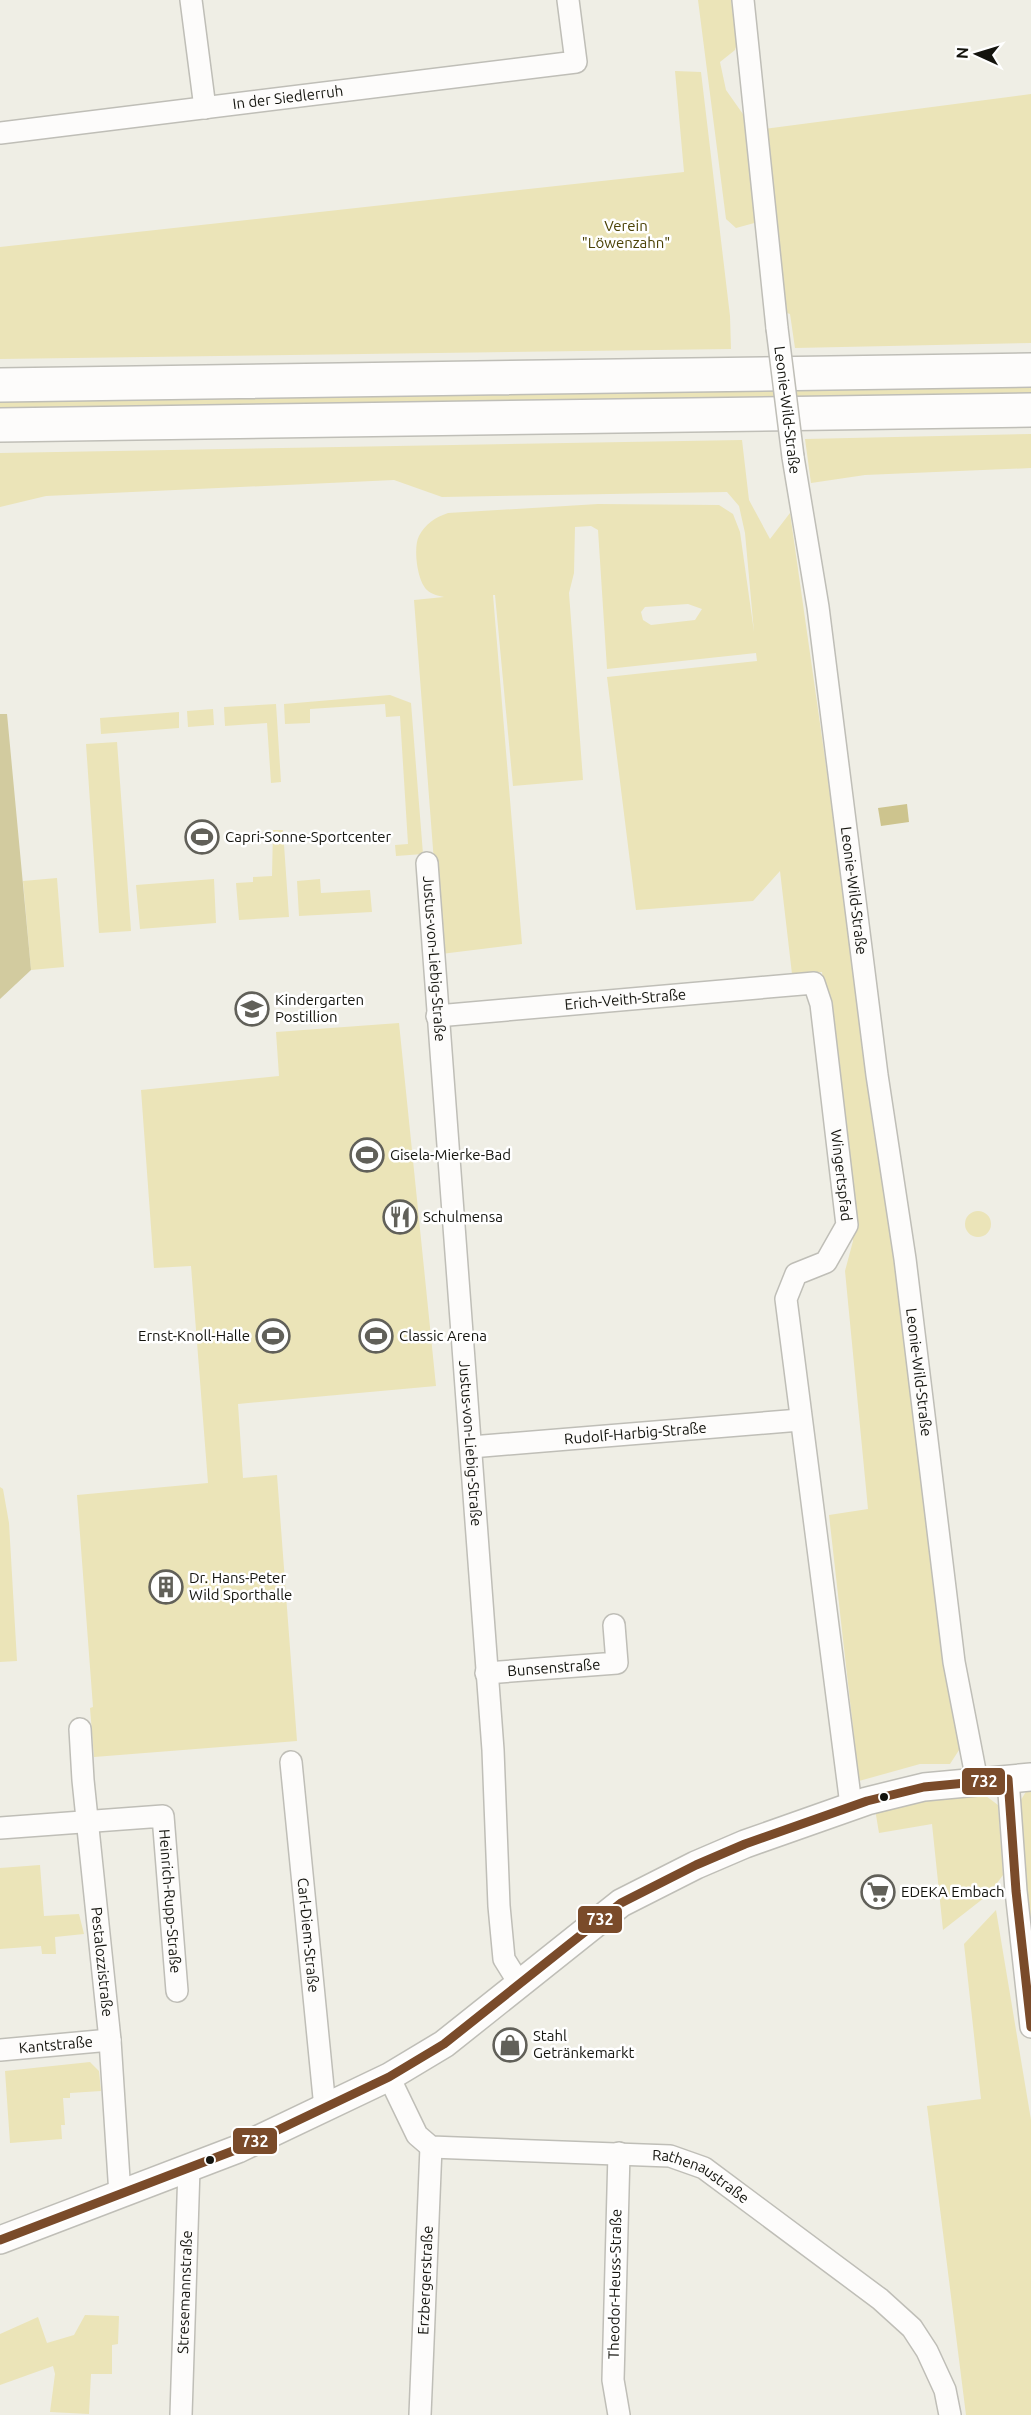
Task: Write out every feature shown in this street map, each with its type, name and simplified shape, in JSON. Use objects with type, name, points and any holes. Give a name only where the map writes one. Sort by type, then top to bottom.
[{"type":"highway","points":[[0,386],[1031,370]]},
{"type":"highway","points":[[0,425],[1031,410]]},
{"type":"street","points":[[191,0],[205,108]]},
{"type":"street","name":"In der Siedlerruh","points":[[0,133],[576,62],[568,0]]},
{"type":"street","name":"Leonie-Wild-Straße","points":[[743,0],[777,328],[793,457],[818,607],[877,1075],[905,1259],[954,1662],[977,1781]]},
{"type":"street","name":"Justus-von-Liebig-Straße","points":[[427,863],[436,1016],[471,1447],[504,1959],[519,1983]]},
{"type":"street","name":"Erich-Veith-Straße","points":[[436,1016],[814,983]]},
{"type":"street","name":"Wingertspfad","points":[[814,983],[821,1004],[847,1225],[826,1262],[796,1274],[786,1299],[851,1805]]},
{"type":"street","name":"Rudolf-Harbig-Straße","points":[[471,1447],[801,1420]]},
{"type":"street","name":"Bunsenstraße","points":[[486,1672],[617,1663],[614,1625]]},
{"type":"street","name":"Pestalozzistraße","points":[[80,1729],[110,2040],[120,2194]]},
{"type":"street","name":"Carl-Diem-Straße","points":[[291,1762],[325,2108]]},
{"type":"street","points":[[0,2240],[238,2149],[389,2077],[444,2044],[621,1903],[696,1865],[851,1805],[924,1787],[1019,1778],[1016,1891],[1031,2027]]},
{"type":"street","name":"Heinrich-Rupp-Straße","points":[[88,1821],[163,1816],[177,1991]]},
{"type":"street","points":[[0,1828],[88,1821]]},
{"type":"street","name":"Kantstraße","points":[[0,2050],[110,2040]]},
{"type":"street","points":[[389,2077],[417,2135],[430,2147]]},
{"type":"street","name":"Rathenaustraße","points":[[430,2147],[670,2156],[704,2168],[880,2299],[912,2328],[927,2351],[945,2391],[950,2415]]},
{"type":"street","name":"Erzbergerstraße","points":[[420,2415],[430,2147]]},
{"type":"street","name":"Theodor-Heuss-Straße","points":[[619,2153],[613,2380],[619,2415]]},
{"type":"street","name":"Stresemannstraße","points":[[181,2415],[189,2168]]},
{"type":"green space","points":[[698,0],[731,0],[737,44],[735,50],[720,62],[726,90],[745,117],[758,222],[736,228],[726,219]]},
{"type":"green space","name":"Verein \"Löwenzahn\"","points":[[675,71],[701,72],[730,316],[731,349],[0,359],[0,247],[684,172]]},
{"type":"green space","points":[[1031,94],[1031,343],[795,348],[790,314],[787,313],[764,129]]},
{"type":"green space","points":[[1031,385],[1031,393],[0,409],[0,401]]},
{"type":"green space","points":[[1031,434],[1031,468],[865,475],[811,483],[805,439]]},
{"type":"green space","points":[[742,440],[749,500],[770,539],[790,513],[838,850],[873,1127],[893,1250],[944,1663],[961,1747],[950,1764],[920,1764],[859,1781],[829,1515],[868,1509],[845,1271],[853,1241],[822,972],[792,974],[780,871],[753,901],[636,910],[607,677],[757,661],[756,653],[607,669],[598,530],[591,526],[575,527],[574,573],[569,593],[583,780],[513,786],[495,595],[493,595],[522,944],[441,954],[414,600],[444,597],[429,591],[421,579],[416,548],[421,532],[431,522],[448,513],[598,504],[719,505],[733,514],[740,532],[754,632],[745,533],[739,506],[727,492],[442,497],[394,480],[46,496],[0,507],[0,453]],"holes":[[[688,604],[702,609],[695,620],[651,625],[643,620],[641,612],[645,607]]]},
{"type":"green space","points":[[390,695],[411,703],[423,854],[396,856],[395,845],[408,844],[400,716],[386,717],[385,704],[310,709],[310,723],[285,724],[284,704]]},
{"type":"green space","points":[[276,704],[281,782],[271,783],[267,723],[225,726],[224,707]]},
{"type":"green space","points":[[213,709],[214,725],[188,727],[187,711]]},
{"type":"green space","points":[[179,712],[179,728],[101,734],[100,718]]},
{"type":"green space","points":[[117,742],[131,931],[99,933],[86,744]]},
{"type":"green space","points":[[273,830],[283,830],[289,917],[239,920],[236,883],[253,882],[253,877],[272,876]]},
{"type":"green space","points":[[57,878],[64,967],[31,970],[23,881]]},
{"type":"green space","points":[[214,879],[216,923],[140,929],[136,885]]},
{"type":"green space","points":[[320,879],[321,893],[370,890],[372,912],[299,916],[297,881]]},
{"type":"green space","points":[[399,1023],[436,1386],[238,1404],[243,1478],[277,1475],[297,1741],[94,1757],[90,1708],[93,1707],[77,1495],[208,1483],[191,1266],[154,1268],[141,1090],[279,1076],[276,1032]]},
{"type":"green space","points":[[978,1211],[987,1215],[991,1224],[987,1233],[978,1237],[969,1233],[965,1224],[969,1215]]},
{"type":"green space","points":[[0,1487],[3,1489],[9,1523],[17,1661],[0,1662]]},
{"type":"green space","points":[[1028,1788],[1031,1788],[1031,1937],[1024,1876],[1021,1800]]},
{"type":"green space","points":[[961,1793],[986,1796],[998,1805],[1003,1875],[989,1894],[943,1930],[932,1824],[879,1833],[875,1809]]},
{"type":"green space","points":[[40,1865],[44,1916],[79,1914],[84,1934],[55,1937],[56,1954],[42,1954],[41,1946],[0,1949],[0,1868]]},
{"type":"green space","points":[[996,1910],[1031,2120],[1031,2415],[966,2415],[927,2106],[981,2099],[964,1944]]},
{"type":"green space","points":[[90,2062],[99,2071],[101,2091],[70,2093],[70,2098],[63,2098],[65,2125],[61,2125],[62,2139],[10,2143],[5,2071]]},
{"type":"green space","points":[[85,2315],[119,2316],[118,2344],[112,2345],[112,2374],[91,2374],[89,2414],[50,2412],[55,2374],[53,2366],[0,2385],[0,2334],[38,2317],[47,2343],[74,2335]]},
{"type":"shaded area","points":[[0,714],[7,714],[31,970],[0,999]]},
{"type":"shaded area","points":[[907,804],[909,822],[881,826],[878,808]]},
{"type":"transit line","name":"732","points":[[0,2240],[238,2149],[389,2077],[444,2044],[621,1903],[696,1865],[745,1844],[867,1801],[924,1787],[1008,1779],[1016,1891],[1031,2027]]},
{"type":"place","name":"Capri-Sonne-Sportcenter","points":[[202,837]]},
{"type":"place","name":"Kindergarten Postillion","points":[[252,1009]]},
{"type":"place","name":"Gisela-Mierke-Bad","points":[[367,1155]]},
{"type":"place","name":"Schulmensa","points":[[400,1217]]},
{"type":"place","name":"Ernst-Knoll-Halle","points":[[273,1336]]},
{"type":"place","name":"Classic Arena","points":[[376,1336]]},
{"type":"place","name":"Dr. Hans-Peter Wild Sporthalle","points":[[166,1587]]},
{"type":"place","name":"EDEKA Embach","points":[[878,1892]]},
{"type":"place","name":"Stahl Getränkemarkt","points":[[510,2045]]}]
